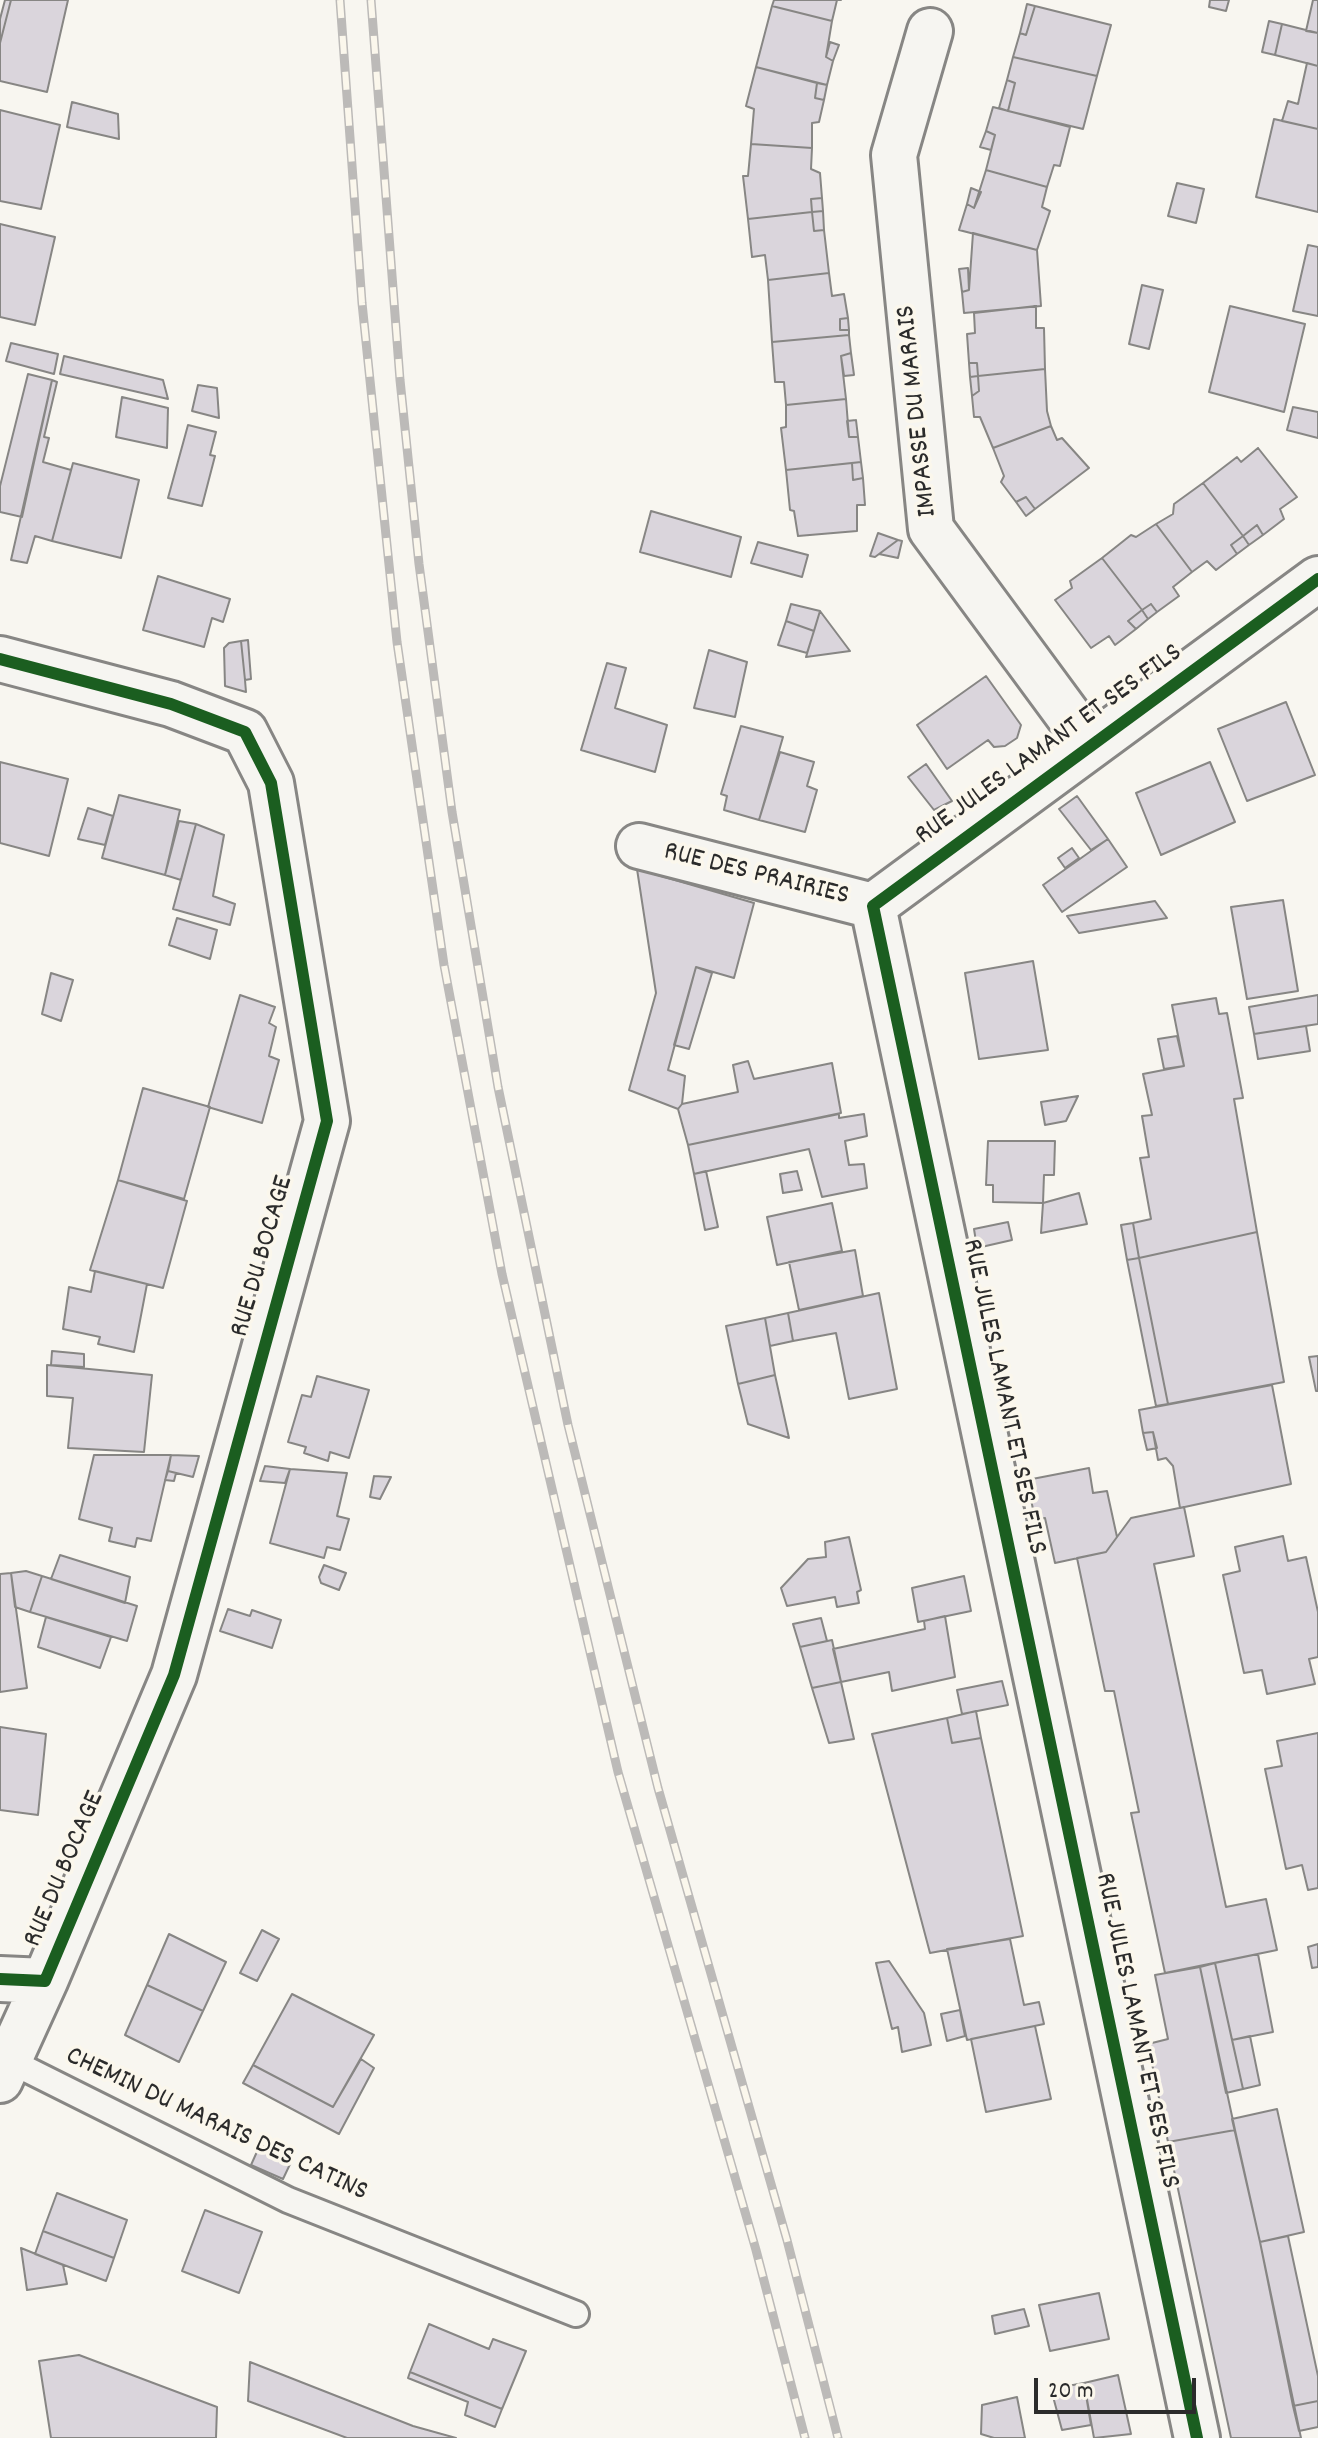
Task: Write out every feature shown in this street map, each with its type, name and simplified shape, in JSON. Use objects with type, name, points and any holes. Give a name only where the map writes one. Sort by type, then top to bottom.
[{"type":"street","name":"IMPASSE DU MARAIS","points":[[930,31],[894,155],[931,529],[1090,745]]},
{"type":"street","name":"RUE JULES LAMANT ET SES FILS","points":[[1197,2438],[873,906],[1318,579]]},
{"type":"street","name":"RUE DU BOCAGE","points":[[0,659],[171,704],[245,732],[271,783],[327,1121],[174,1675],[5,2071]]},
{"type":"street","name":"RUE DES PRAIRIES","points":[[639,846],[873,906]]},
{"type":"street","name":"RUE DU BOCAGE","points":[[0,1979],[45,1981]]},
{"type":"lane","name":"CHEMIN DU MARAIS DES CATINS","points":[[5,2071],[288,2200],[576,2314]]},
{"type":"building","points":[[5,0],[11,0],[0,43],[0,19]]},
{"type":"building","points":[[11,0],[68,0],[47,92],[0,81],[0,43]]},
{"type":"building","points":[[774,0],[837,0],[832,21],[772,6]]},
{"type":"building","points":[[1210,0],[1229,0],[1226,11],[1209,7]]},
{"type":"building","points":[[1313,0],[1318,0],[1318,33],[1306,31]]},
{"type":"building","points":[[1027,4],[1035,6],[1026,35],[1020,33]]},
{"type":"building","points":[[772,6],[832,21],[826,57],[833,61],[827,85],[756,67]]},
{"type":"building","points":[[1035,6],[1111,25],[1097,76],[1013,57],[1020,33],[1026,35]]},
{"type":"building","points":[[1269,21],[1282,24],[1275,55],[1262,52]]},
{"type":"building","points":[[1282,24],[1318,33],[1318,66],[1275,55]]},
{"type":"building","points":[[830,42],[839,45],[833,61],[826,57]]},
{"type":"building","points":[[1013,57],[1097,76],[1083,129],[1008,111],[1015,83],[1007,80]]},
{"type":"building","points":[[1307,63],[1318,66],[1318,129],[1282,121],[1288,101],[1298,104]]},
{"type":"building","points":[[756,67],[817,83],[815,98],[824,100],[819,122],[812,123],[812,148],[751,144],[754,109],[746,106]]},
{"type":"building","points":[[1007,80],[1015,83],[1008,111],[999,108]]},
{"type":"building","points":[[817,83],[827,85],[824,100],[815,98]]},
{"type":"building","points":[[72,102],[118,114],[119,139],[67,127]]},
{"type":"building","points":[[993,107],[1070,127],[1060,166],[1054,165],[1047,187],[986,170],[995,135],[986,131]]},
{"type":"building","points":[[0,110],[60,125],[41,209],[0,201]]},
{"type":"building","points":[[1274,119],[1318,129],[1318,212],[1256,197]]},
{"type":"building","points":[[986,131],[995,135],[991,150],[980,147]]},
{"type":"building","points":[[751,144],[812,148],[811,169],[820,173],[822,198],[811,199],[812,212],[748,219],[743,176],[748,176]]},
{"type":"building","points":[[986,170],[1047,187],[1042,207],[1050,211],[1037,250],[959,230],[967,204],[974,208]]},
{"type":"building","points":[[1177,183],[1204,189],[1196,223],[1168,216]]},
{"type":"building","points":[[971,188],[981,192],[974,208],[967,204]]},
{"type":"building","points":[[822,198],[823,211],[812,212],[811,199]]},
{"type":"building","points":[[823,211],[824,230],[814,231],[812,212]]},
{"type":"building","points":[[812,212],[814,231],[824,230],[829,273],[768,280],[765,255],[752,257],[748,219]]},
{"type":"building","points":[[0,224],[55,237],[35,325],[0,317]]},
{"type":"building","points":[[973,233],[1037,250],[1041,306],[964,313],[962,292],[969,290]]},
{"type":"building","points":[[1308,245],[1318,247],[1318,316],[1293,311]]},
{"type":"building","points":[[968,268],[969,290],[962,292],[959,269]]},
{"type":"building","points":[[829,273],[832,296],[844,294],[848,318],[840,319],[840,330],[849,330],[849,335],[772,342],[768,280]]},
{"type":"building","points":[[1142,285],[1163,290],[1149,349],[1129,344]]},
{"type":"building","points":[[1036,306],[1036,328],[1044,328],[1045,369],[978,376],[977,363],[969,363],[967,334],[975,333],[974,313]]},
{"type":"building","points":[[1230,306],[1305,324],[1284,412],[1209,392]]},
{"type":"building","points":[[848,318],[849,330],[840,330],[840,319]]},
{"type":"building","points":[[849,335],[851,353],[841,356],[846,399],[786,405],[784,382],[775,382],[772,342]]},
{"type":"building","points":[[11,343],[58,354],[54,374],[6,361]]},
{"type":"building","points":[[851,353],[854,375],[844,376],[841,356]]},
{"type":"building","points":[[64,356],[163,380],[168,399],[60,374]]},
{"type":"building","points":[[969,363],[977,363],[978,376],[970,377]]},
{"type":"building","points":[[1045,369],[1047,411],[1051,426],[993,448],[980,417],[974,417],[972,396],[979,391],[978,376]]},
{"type":"building","points":[[28,374],[52,380],[22,517],[0,512],[0,486]]},
{"type":"building","points":[[978,376],[979,391],[972,396],[970,377]]},
{"type":"building","points":[[52,380],[57,382],[44,437],[49,438],[43,462],[71,470],[52,541],[35,536],[27,563],[11,560]]},
{"type":"building","points":[[198,385],[217,388],[219,418],[192,411]]},
{"type":"building","points":[[122,397],[168,408],[167,448],[116,437]]},
{"type":"building","points":[[846,399],[849,437],[858,437],[861,462],[786,470],[781,428],[786,427],[786,405]]},
{"type":"building","points":[[1293,407],[1318,412],[1318,438],[1287,430]]},
{"type":"building","points":[[856,420],[858,437],[849,437],[847,421]]},
{"type":"building","points":[[188,425],[216,432],[210,455],[215,456],[202,506],[168,498]]},
{"type":"building","points":[[1051,426],[1057,440],[1062,438],[1089,468],[1035,509],[1026,497],[1016,502],[1001,482],[1004,476],[993,448]]},
{"type":"building","points":[[1258,448],[1297,497],[1280,509],[1284,519],[1263,535],[1257,525],[1243,536],[1203,483],[1237,457],[1241,462]]},
{"type":"building","points":[[861,462],[863,478],[853,480],[852,463]]},
{"type":"building","points":[[73,463],[139,480],[121,558],[52,541]]},
{"type":"building","points":[[852,463],[853,480],[863,478],[865,505],[857,505],[857,531],[798,536],[794,511],[790,510],[786,470]]},
{"type":"building","points":[[1203,483],[1243,536],[1231,545],[1237,554],[1216,570],[1207,561],[1192,572],[1156,524],[1173,514],[1174,504]]},
{"type":"building","points":[[1026,497],[1035,509],[1026,516],[1016,502]]},
{"type":"building","points":[[651,511],[741,537],[731,577],[640,552]]},
{"type":"building","points":[[1156,524],[1192,572],[1173,587],[1179,596],[1157,612],[1151,604],[1142,610],[1102,558],[1131,535],[1136,537]]},
{"type":"building","points":[[1257,525],[1263,535],[1249,545],[1243,536]]},
{"type":"building","points":[[878,533],[898,540],[875,557],[870,556]]},
{"type":"building","points":[[1243,536],[1249,545],[1237,554],[1231,545]]},
{"type":"building","points":[[898,540],[902,541],[898,558],[879,554]]},
{"type":"building","points":[[758,542],[808,555],[802,577],[751,563]]},
{"type":"building","points":[[1102,558],[1142,610],[1128,621],[1136,629],[1115,645],[1109,636],[1091,648],[1055,600],[1072,588],[1070,581]]},
{"type":"building","points":[[158,576],[230,599],[223,622],[212,618],[204,647],[143,630]]},
{"type":"building","points":[[791,604],[820,611],[814,631],[786,621]]},
{"type":"building","points":[[1151,604],[1157,612],[1148,619],[1142,610]]},
{"type":"building","points":[[1142,610],[1148,619],[1136,629],[1128,621]]},
{"type":"building","points":[[820,611],[850,651],[806,657]]},
{"type":"building","points":[[786,621],[814,631],[807,653],[778,645]]},
{"type":"building","points":[[248,640],[251,679],[245,680],[241,641]]},
{"type":"building","points":[[241,641],[246,692],[225,686],[224,648],[229,643]]},
{"type":"building","points":[[709,650],[747,662],[735,717],[694,708]]},
{"type":"building","points":[[607,663],[626,668],[615,708],[667,725],[655,772],[581,750]]},
{"type":"building","points":[[986,676],[1021,725],[1017,738],[1005,746],[994,747],[988,740],[947,769],[917,725]]},
{"type":"building","points":[[1286,702],[1315,775],[1247,801],[1218,729]]},
{"type":"building","points":[[741,726],[783,737],[759,820],[724,810],[727,796],[721,794]]},
{"type":"building","points":[[780,752],[814,762],[807,786],[817,790],[805,832],[759,820]]},
{"type":"building","points":[[0,762],[68,779],[49,856],[0,843]]},
{"type":"building","points":[[1210,762],[1235,822],[1161,855],[1136,793]]},
{"type":"building","points":[[926,764],[952,801],[934,810],[908,777]]},
{"type":"building","points":[[119,795],[180,810],[165,875],[102,858]]},
{"type":"building","points":[[1077,796],[1108,839],[1091,850],[1059,809]]},
{"type":"building","points":[[88,808],[113,816],[105,845],[78,839]]},
{"type":"building","points":[[179,821],[196,824],[181,880],[165,875]]},
{"type":"building","points":[[196,824],[224,835],[213,896],[235,904],[230,925],[173,909]]},
{"type":"building","points":[[1108,839],[1127,867],[1062,912],[1043,885]]},
{"type":"building","points":[[1072,848],[1079,858],[1065,868],[1058,858]]},
{"type":"building","points":[[637,869],[754,903],[734,978],[696,967],[668,1070],[685,1076],[682,1104],[678,1109],[629,1090],[656,993]]},
{"type":"building","points":[[1283,900],[1298,991],[1247,999],[1231,907]]},
{"type":"building","points":[[1155,901],[1167,918],[1079,933],[1067,916]]},
{"type":"building","points":[[177,918],[217,930],[210,959],[169,945]]},
{"type":"building","points":[[1033,961],[1048,1050],[979,1059],[965,973]]},
{"type":"building","points":[[696,967],[712,973],[689,1049],[674,1045]]},
{"type":"building","points":[[51,973],[73,980],[61,1021],[42,1014]]},
{"type":"building","points":[[240,995],[275,1007],[269,1023],[276,1027],[269,1056],[279,1060],[262,1123],[208,1107]]},
{"type":"building","points":[[1318,995],[1318,1024],[1254,1034],[1249,1007]]},
{"type":"building","points":[[1216,998],[1219,1014],[1227,1013],[1243,1098],[1234,1099],[1257,1232],[1139,1258],[1133,1223],[1151,1219],[1140,1158],[1149,1157],[1142,1116],[1152,1115],[1143,1074],[1184,1066],[1172,1005]]},
{"type":"building","points":[[1306,1026],[1310,1051],[1258,1059],[1254,1034]]},
{"type":"building","points":[[1177,1036],[1184,1066],[1164,1069],[1158,1039]]},
{"type":"building","points":[[748,1061],[754,1079],[832,1063],[841,1113],[688,1145],[678,1109],[682,1104],[738,1092],[733,1065]]},
{"type":"building","points":[[143,1088],[210,1107],[184,1199],[118,1180]]},
{"type":"building","points":[[1078,1096],[1066,1121],[1045,1125],[1041,1102]]},
{"type":"building","points":[[839,1114],[839,1118],[864,1114],[867,1136],[845,1141],[849,1165],[864,1164],[867,1188],[822,1197],[809,1149],[694,1174],[688,1145]]},
{"type":"building","points":[[988,1141],[1055,1141],[1054,1175],[1044,1175],[1043,1203],[993,1202],[993,1185],[986,1185]]},
{"type":"building","points":[[706,1171],[718,1227],[705,1230],[694,1174]]},
{"type":"building","points":[[797,1171],[802,1190],[783,1193],[780,1174]]},
{"type":"building","points":[[118,1180],[187,1201],[163,1288],[90,1270]]},
{"type":"building","points":[[1079,1193],[1087,1224],[1041,1233],[1043,1203]]},
{"type":"building","points":[[832,1203],[842,1251],[777,1265],[767,1217]]},
{"type":"building","points":[[1008,1222],[1012,1240],[977,1248],[974,1229]]},
{"type":"building","points":[[1133,1223],[1139,1258],[1127,1260],[1121,1225]]},
{"type":"building","points":[[1257,1232],[1284,1382],[1168,1404],[1139,1258]]},
{"type":"building","points":[[855,1250],[863,1296],[799,1310],[789,1262]]},
{"type":"building","points":[[1139,1258],[1168,1404],[1156,1406],[1127,1260]]},
{"type":"building","points":[[95,1271],[147,1284],[134,1352],[98,1344],[100,1337],[63,1329],[69,1287],[91,1292]]},
{"type":"building","points":[[879,1293],[897,1389],[849,1399],[836,1333],[793,1341],[788,1313]]},
{"type":"building","points":[[788,1313],[793,1341],[770,1346],[765,1318]]},
{"type":"building","points":[[765,1318],[775,1375],[738,1384],[726,1326]]},
{"type":"building","points":[[52,1351],[84,1354],[84,1367],[51,1365]]},
{"type":"building","points":[[1318,1356],[1318,1391],[1316,1391],[1309,1357]]},
{"type":"building","points":[[47,1365],[152,1375],[144,1452],[68,1448],[73,1398],[47,1396]]},
{"type":"building","points":[[775,1375],[789,1438],[748,1424],[738,1384]]},
{"type":"building","points":[[317,1376],[369,1390],[349,1458],[330,1452],[328,1461],[304,1453],[306,1447],[288,1442],[302,1395],[311,1397]]},
{"type":"building","points":[[1272,1385],[1291,1484],[1180,1508],[1173,1466],[1166,1458],[1158,1460],[1153,1432],[1143,1433],[1139,1410]]},
{"type":"building","points":[[1153,1432],[1157,1448],[1147,1450],[1143,1433]]},
{"type":"building","points":[[94,1455],[171,1455],[151,1541],[137,1538],[135,1547],[109,1541],[112,1528],[79,1519]]},
{"type":"building","points":[[171,1455],[199,1456],[193,1477],[168,1471]]},
{"type":"building","points":[[265,1466],[290,1469],[285,1483],[260,1481]]},
{"type":"building","points":[[1089,1468],[1093,1493],[1107,1491],[1117,1537],[1106,1552],[1055,1563],[1045,1518],[1035,1519],[1027,1480]]},
{"type":"building","points":[[290,1469],[347,1473],[337,1516],[349,1519],[340,1550],[327,1547],[324,1558],[270,1543]]},
{"type":"building","points":[[168,1471],[176,1473],[174,1481],[165,1480]]},
{"type":"building","points":[[374,1476],[391,1477],[380,1499],[370,1497]]},
{"type":"building","points":[[1184,1507],[1194,1556],[1154,1564],[1226,1907],[1266,1899],[1277,1950],[1165,1973],[1131,1813],[1139,1812],[1114,1691],[1105,1691],[1077,1558],[1106,1552],[1131,1518]]},
{"type":"building","points":[[1283,1536],[1288,1561],[1306,1557],[1318,1612],[1318,1657],[1309,1659],[1315,1684],[1267,1694],[1262,1670],[1244,1673],[1223,1575],[1240,1571],[1235,1547]]},
{"type":"building","points":[[849,1537],[861,1590],[857,1592],[859,1603],[837,1607],[835,1597],[787,1606],[781,1588],[808,1559],[826,1557],[825,1542]]},
{"type":"building","points":[[60,1555],[130,1577],[125,1603],[51,1579]]},
{"type":"building","points":[[324,1565],[346,1573],[339,1590],[321,1583],[319,1577]]},
{"type":"building","points":[[26,1571],[42,1576],[30,1612],[15,1607],[11,1573]]},
{"type":"building","points":[[11,1573],[27,1688],[0,1692],[0,1574]]},
{"type":"building","points":[[42,1576],[137,1606],[127,1641],[30,1612]]},
{"type":"building","points":[[964,1576],[971,1611],[918,1622],[912,1588]]},
{"type":"building","points":[[228,1609],[250,1616],[252,1610],[281,1620],[272,1648],[220,1631]]},
{"type":"building","points":[[945,1616],[955,1677],[892,1691],[889,1672],[841,1682],[833,1649],[925,1629],[924,1621]]},
{"type":"building","points":[[46,1617],[111,1637],[100,1668],[38,1647]]},
{"type":"building","points":[[821,1618],[827,1641],[800,1647],[793,1624]]},
{"type":"building","points":[[832,1640],[841,1682],[812,1688],[800,1647]]},
{"type":"building","points":[[1002,1681],[1008,1705],[962,1714],[957,1690]]},
{"type":"building","points":[[841,1682],[854,1739],[829,1743],[812,1688]]},
{"type":"building","points":[[976,1711],[981,1738],[952,1743],[947,1718]]},
{"type":"building","points":[[947,1718],[952,1743],[981,1738],[1023,1936],[930,1953],[872,1734]]},
{"type":"building","points":[[0,1727],[46,1734],[38,1815],[0,1810]]},
{"type":"building","points":[[1318,1733],[1318,1888],[1308,1890],[1302,1865],[1286,1869],[1265,1769],[1282,1766],[1277,1741]]},
{"type":"building","points":[[262,1930],[279,1939],[257,1981],[240,1973]]},
{"type":"building","points":[[169,1934],[226,1962],[203,2011],[147,1985]]},
{"type":"building","points":[[1010,1939],[1024,2005],[1039,2002],[1044,2024],[967,2040],[947,1949]]},
{"type":"building","points":[[1318,1944],[1318,1967],[1312,1968],[1308,1947]]},
{"type":"building","points":[[1258,1954],[1273,2032],[1232,2040],[1215,1963]]},
{"type":"building","points":[[889,1961],[924,2013],[931,2045],[902,2052],[898,2027],[892,2029],[876,1963]]},
{"type":"building","points":[[1215,1963],[1243,2089],[1226,2093],[1200,1967]]},
{"type":"building","points":[[1200,1967],[1235,2130],[1168,2142],[1148,2044],[1168,2039],[1155,1975]]},
{"type":"building","points":[[147,1985],[203,2011],[179,2062],[125,2035]]},
{"type":"building","points":[[292,1994],[374,2035],[333,2107],[253,2065]]},
{"type":"building","points":[[960,2010],[965,2036],[947,2041],[941,2014]]},
{"type":"building","points":[[1035,2026],[1051,2099],[986,2112],[971,2039]]},
{"type":"building","points":[[1250,2036],[1260,2085],[1243,2089],[1232,2040]]},
{"type":"building","points":[[361,2059],[374,2068],[339,2134],[243,2083],[253,2065],[333,2107]]},
{"type":"building","points":[[1277,2109],[1304,2232],[1260,2242],[1232,2119]]},
{"type":"building","points":[[1235,2130],[1301,2438],[1231,2438],[1168,2142]]},
{"type":"building","points":[[260,2145],[292,2160],[283,2179],[251,2165]]},
{"type":"building","points":[[57,2193],[127,2220],[114,2258],[43,2231]]},
{"type":"building","points":[[205,2210],[262,2232],[239,2293],[182,2271]]},
{"type":"building","points":[[43,2231],[114,2258],[106,2281],[35,2254]]},
{"type":"building","points":[[1288,2236],[1318,2376],[1318,2401],[1293,2406],[1260,2242]]},
{"type":"building","points":[[21,2248],[63,2265],[67,2284],[27,2290]]},
{"type":"building","points":[[1099,2293],[1109,2339],[1050,2351],[1039,2305]]},
{"type":"building","points":[[1024,2309],[1029,2326],[995,2334],[992,2316]]},
{"type":"building","points":[[429,2324],[489,2349],[493,2339],[526,2351],[502,2409],[410,2372]]},
{"type":"building","points":[[79,2355],[217,2407],[216,2438],[51,2438],[39,2361]]},
{"type":"building","points":[[250,2362],[413,2426],[456,2438],[347,2438],[248,2401]]},
{"type":"building","points":[[410,2372],[502,2409],[495,2427],[465,2415],[468,2402],[408,2378]]},
{"type":"building","points":[[1118,2375],[1131,2434],[1094,2438],[1084,2383]]},
{"type":"building","points":[[1084,2383],[1091,2425],[1062,2430],[1051,2389]]},
{"type":"building","points":[[1017,2397],[1025,2438],[994,2438],[981,2434],[982,2405]]},
{"type":"building","points":[[1318,2401],[1318,2427],[1299,2431],[1293,2406]]},
{"type":"railway","points":[[340,0],[362,303],[397,642],[444,965],[502,1274],[618,1772],[756,2250],[805,2438]]},
{"type":"railway","points":[[371,0],[400,380],[419,564],[452,812],[498,1087],[568,1425],[658,1788],[787,2240],[838,2438]]},
{"type":"cycle path","points":[[1197,2438],[873,906],[1318,579]]},
{"type":"cycle path","points":[[0,659],[171,704],[245,732],[271,783],[327,1121],[174,1675],[45,1981],[0,1979]]}]
